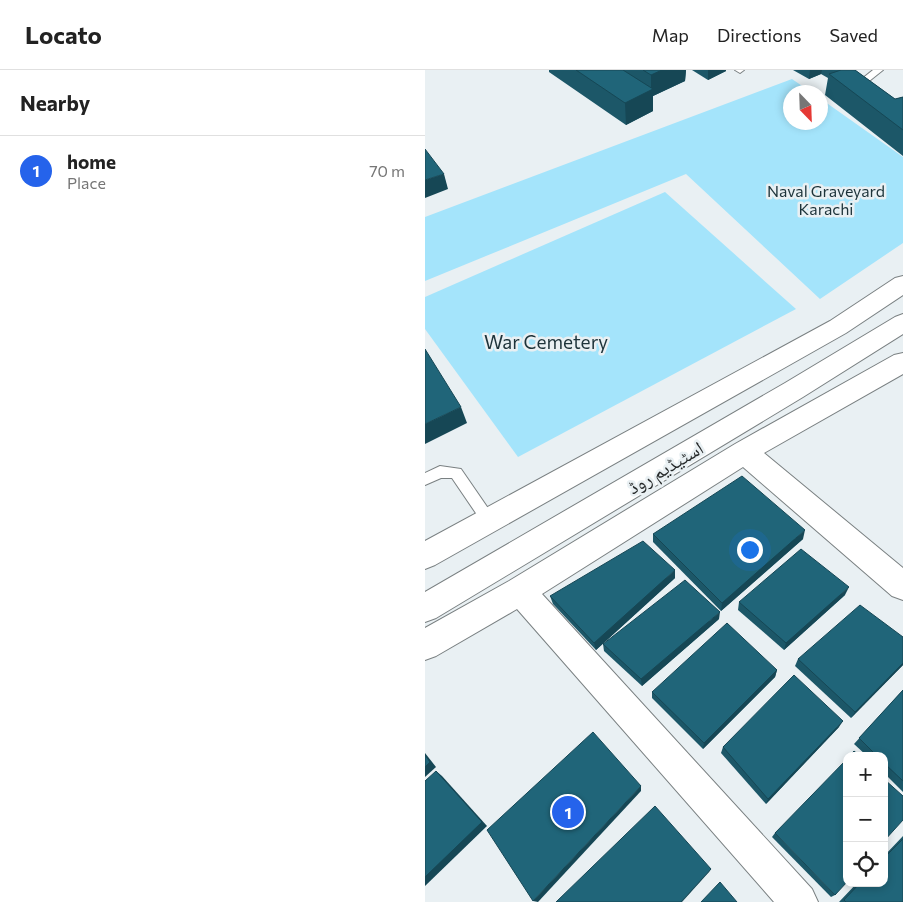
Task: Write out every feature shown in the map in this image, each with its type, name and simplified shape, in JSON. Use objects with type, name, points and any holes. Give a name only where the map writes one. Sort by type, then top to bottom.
[{"type":"main road","name":"اسٹیڈیم روڈ","points":[[425,556],[838,327],[903,284]]},
{"type":"main road","name":"اسٹیڈیم روڈ","points":[[425,608],[778,400],[903,323]]},
{"type":"main road","points":[[425,646],[520,591],[744,452],[903,362]]},
{"type":"main road","points":[[744,452],[903,586]]},
{"type":"main road","points":[[520,591],[799,902]]},
{"type":"lane","points":[[879,70],[862,82],[882,97]]},
{"type":"lane","points":[[425,479],[440,472],[456,473],[489,521]]},
{"type":"green space","name":"Naval Graveyard Karachi","points":[[792,79],[801,85],[783,85],[783,130],[828,130],[828,104],[903,157],[903,243],[820,299],[686,174],[425,281],[425,217]]},
{"type":"green space","name":"War Cemetery","points":[[665,192],[796,309],[518,457],[425,329],[425,297]]},
{"type":"building","points":[[576,70],[623,70],[653,89],[625,103]]},
{"type":"building","points":[[643,70],[662,70],[651,75]]},
{"type":"building","points":[[841,70],[855,70],[895,99],[903,97],[903,130],[829,74]]},
{"type":"building","points":[[425,149],[444,174],[425,180]]},
{"type":"building","points":[[425,349],[461,407],[425,424]]},
{"type":"building","points":[[742,476],[805,530],[722,603],[653,534]]},
{"type":"building","points":[[643,541],[675,570],[594,643],[550,596]]},
{"type":"building","points":[[801,549],[849,587],[786,643],[739,602]]},
{"type":"building","points":[[685,580],[720,612],[641,679],[603,644]]},
{"type":"building","points":[[860,605],[903,637],[903,663],[855,712],[798,659]]},
{"type":"building","points":[[727,623],[777,670],[704,743],[652,692]]},
{"type":"building","points":[[794,675],[843,721],[768,799],[723,747]]},
{"type":"building","points":[[903,690],[903,781],[888,767],[888,752],[873,752],[859,738]]},
{"type":"building","points":[[593,732],[641,786],[533,901],[487,830]]},
{"type":"building","points":[[425,755],[430,762],[425,767]]},
{"type":"building","points":[[843,763],[843,886],[835,895],[775,833]]},
{"type":"building","points":[[436,771],[482,822],[425,877],[425,781]]},
{"type":"building","points":[[888,783],[903,796],[903,820],[888,837]]},
{"type":"building","points":[[655,806],[711,869],[681,902],[556,902]]},
{"type":"building","points":[[903,839],[903,902],[846,902],[844,900],[856,887],[888,887],[888,854]]},
{"type":"building","points":[[720,882],[737,902],[701,902]]},
{"type":"place","name":"home","points":[[568,812]]}]
